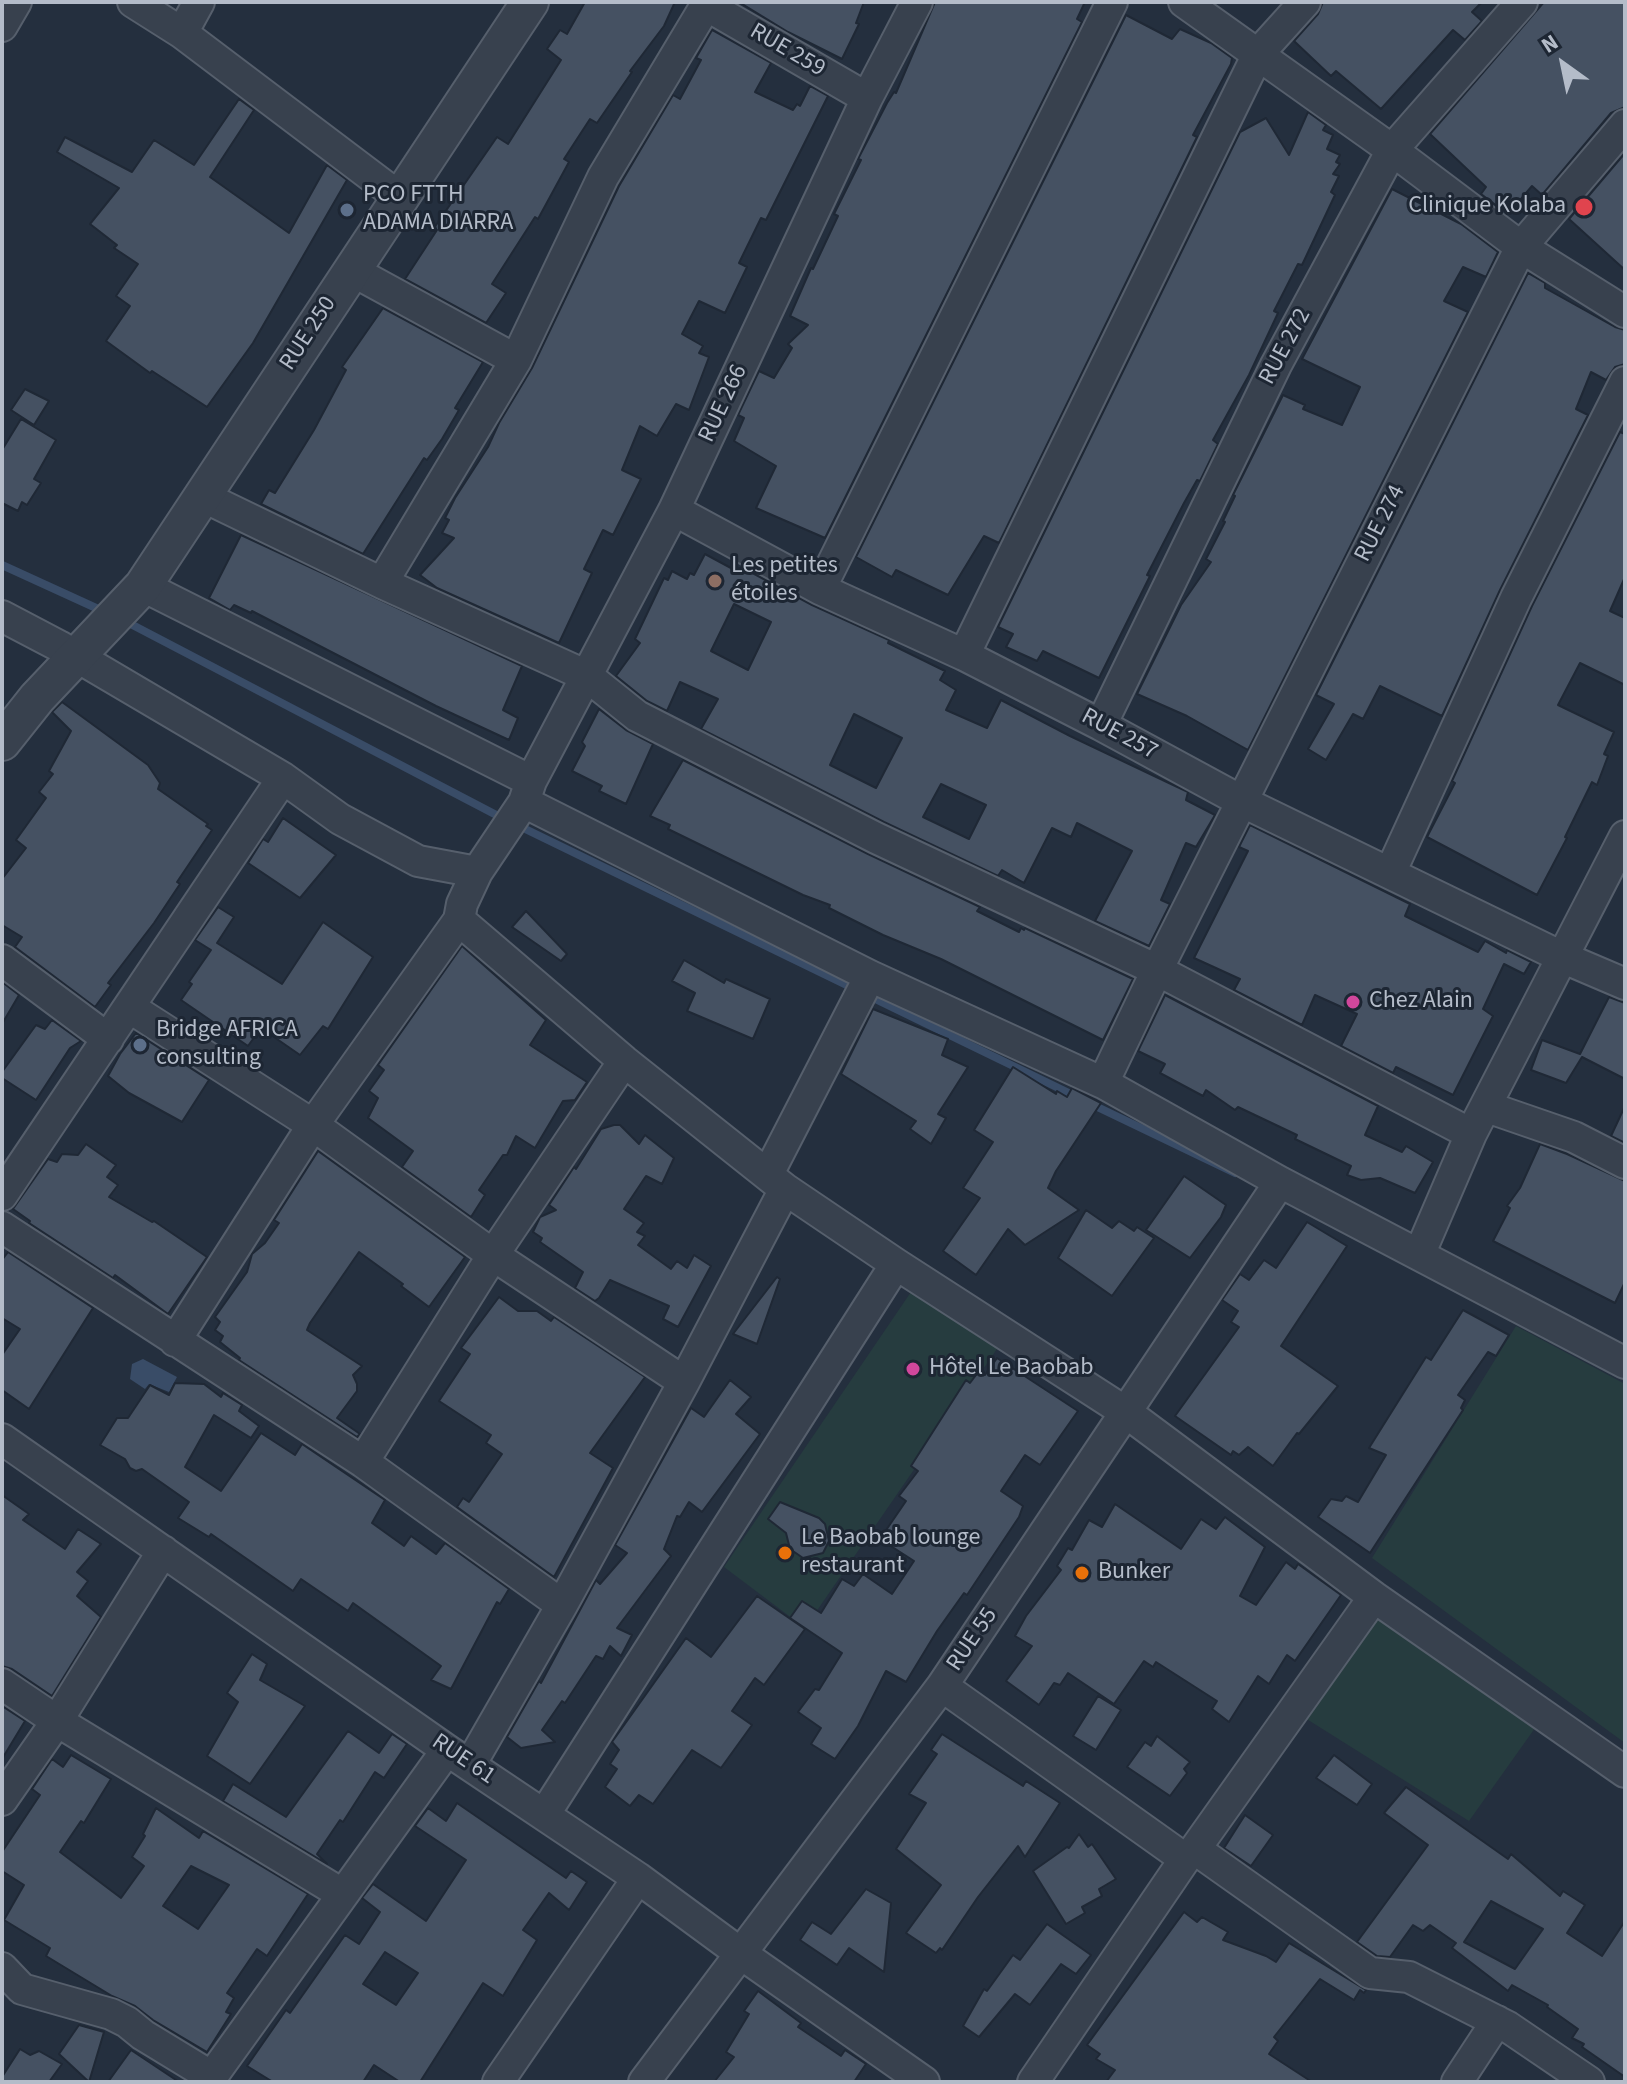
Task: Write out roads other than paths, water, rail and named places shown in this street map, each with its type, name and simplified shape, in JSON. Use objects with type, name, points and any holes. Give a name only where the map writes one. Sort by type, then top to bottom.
[{"type":"street","points":[[2,26],[16,2]]},
{"type":"street","points":[[133,2],[182,33],[399,197]]},
{"type":"street","points":[[182,33],[199,2]]},
{"type":"street","name":"RUE 250","points":[[2,742],[37,698],[143,586],[530,2]]},
{"type":"street","name":"RUE 266","points":[[175,1341],[313,1125],[459,920],[462,904],[477,872],[527,792],[674,510],[867,98],[917,2]]},
{"type":"street","points":[[820,589],[1112,2]]},
{"type":"street","points":[[1184,2],[1392,150],[1521,247],[1625,312]]},
{"type":"street","points":[[964,655],[1258,54],[1305,2]]},
{"type":"street","name":"RUE 272","points":[[1101,725],[1276,365],[1392,150],[1522,2]]},
{"type":"street","points":[[382,583],[516,360],[603,177],[707,4]]},
{"type":"street","name":"RUE 259","points":[[707,4],[867,98]]},
{"type":"street","name":"RUE 274","points":[[1103,1083],[1521,247],[1625,125]]},
{"type":"street","points":[[351,270],[516,360]]},
{"type":"street","points":[[1390,873],[1516,598],[1625,382]]},
{"type":"street","points":[[202,496],[382,583],[587,676],[637,716],[876,838],[1157,970],[1471,1134]]},
{"type":"street","name":"RUE 257","points":[[674,510],[820,589],[964,655],[1101,725],[1243,802],[1564,958],[1625,984]]},
{"type":"street","points":[[143,586],[870,976],[1103,1083],[1280,1182],[1625,1363]]},
{"type":"street","points":[[2,616],[283,778],[340,819],[418,861],[477,872]]},
{"type":"street","points":[[5,1184],[108,1039],[283,778]]},
{"type":"street","points":[[1419,1255],[1471,1134],[1625,836]]},
{"type":"street","points":[[459,920],[624,1061],[776,1181],[896,1264],[1127,1413],[1374,1597],[1625,1772]]},
{"type":"street","points":[[2,960],[108,1039]]},
{"type":"street","points":[[2,1968],[22,1989],[111,2014],[127,2022],[210,2079],[342,1894],[458,1758],[562,1605],[684,1382],[870,976]]},
{"type":"street","points":[[129,1007],[313,1125],[493,1255],[684,1382]]},
{"type":"street","points":[[363,1462],[493,1255],[624,1061]]},
{"type":"street","points":[[1487,1107],[1574,1137],[1625,1163]]},
{"type":"street","name":"RUE 55","points":[[644,2082],[942,1686],[1280,1182]]},
{"type":"street","points":[[2,1227],[363,1462],[562,1605]]},
{"type":"street","points":[[544,1815],[896,1264]]},
{"type":"street","name":"RUE 61","points":[[6,1436],[163,1551],[458,1758],[638,1878],[924,2082]]},
{"type":"street","points":[[2,1800],[57,1721],[163,1551]]},
{"type":"street","points":[[1033,2082],[1190,1854],[1374,1597]]},
{"type":"street","points":[[2,1684],[57,1721],[342,1894]]},
{"type":"street","points":[[942,1686],[1370,1973],[1409,1977],[1497,2021],[1589,2082]]},
{"type":"street","points":[[498,2082],[638,1878]]},
{"type":"street","points":[[1457,2082],[1497,2021]]},
{"type":"water","points":[[143,1359],[177,1377],[169,1392],[149,1384],[145,1389],[130,1379],[132,1364]]},
{"type":"waterway","points":[[2,565],[107,613]]},
{"type":"waterway","points":[[123,620],[504,819]]},
{"type":"waterway","points":[[517,825],[1077,1097]]},
{"type":"waterway","points":[[1089,1103],[1235,1173]]},
{"type":"place","name":"Clinique Kolaba","points":[[1584,207]]},
{"type":"place","name":"PCO FTTH ADAMA DIARRA","points":[[347,210]]},
{"type":"place","name":"Les petites étoiles","points":[[715,581]]},
{"type":"place","name":"Chez Alain","points":[[1353,1002]]},
{"type":"place","name":"Bridge AFRICA consulting","points":[[140,1045]]},
{"type":"place","name":"Hôtel Le Baobab","points":[[913,1369]]},
{"type":"place","name":"Le Baobab lounge restaurant","points":[[785,1553]]},
{"type":"place","name":"Bunker","points":[[1082,1573]]}]
